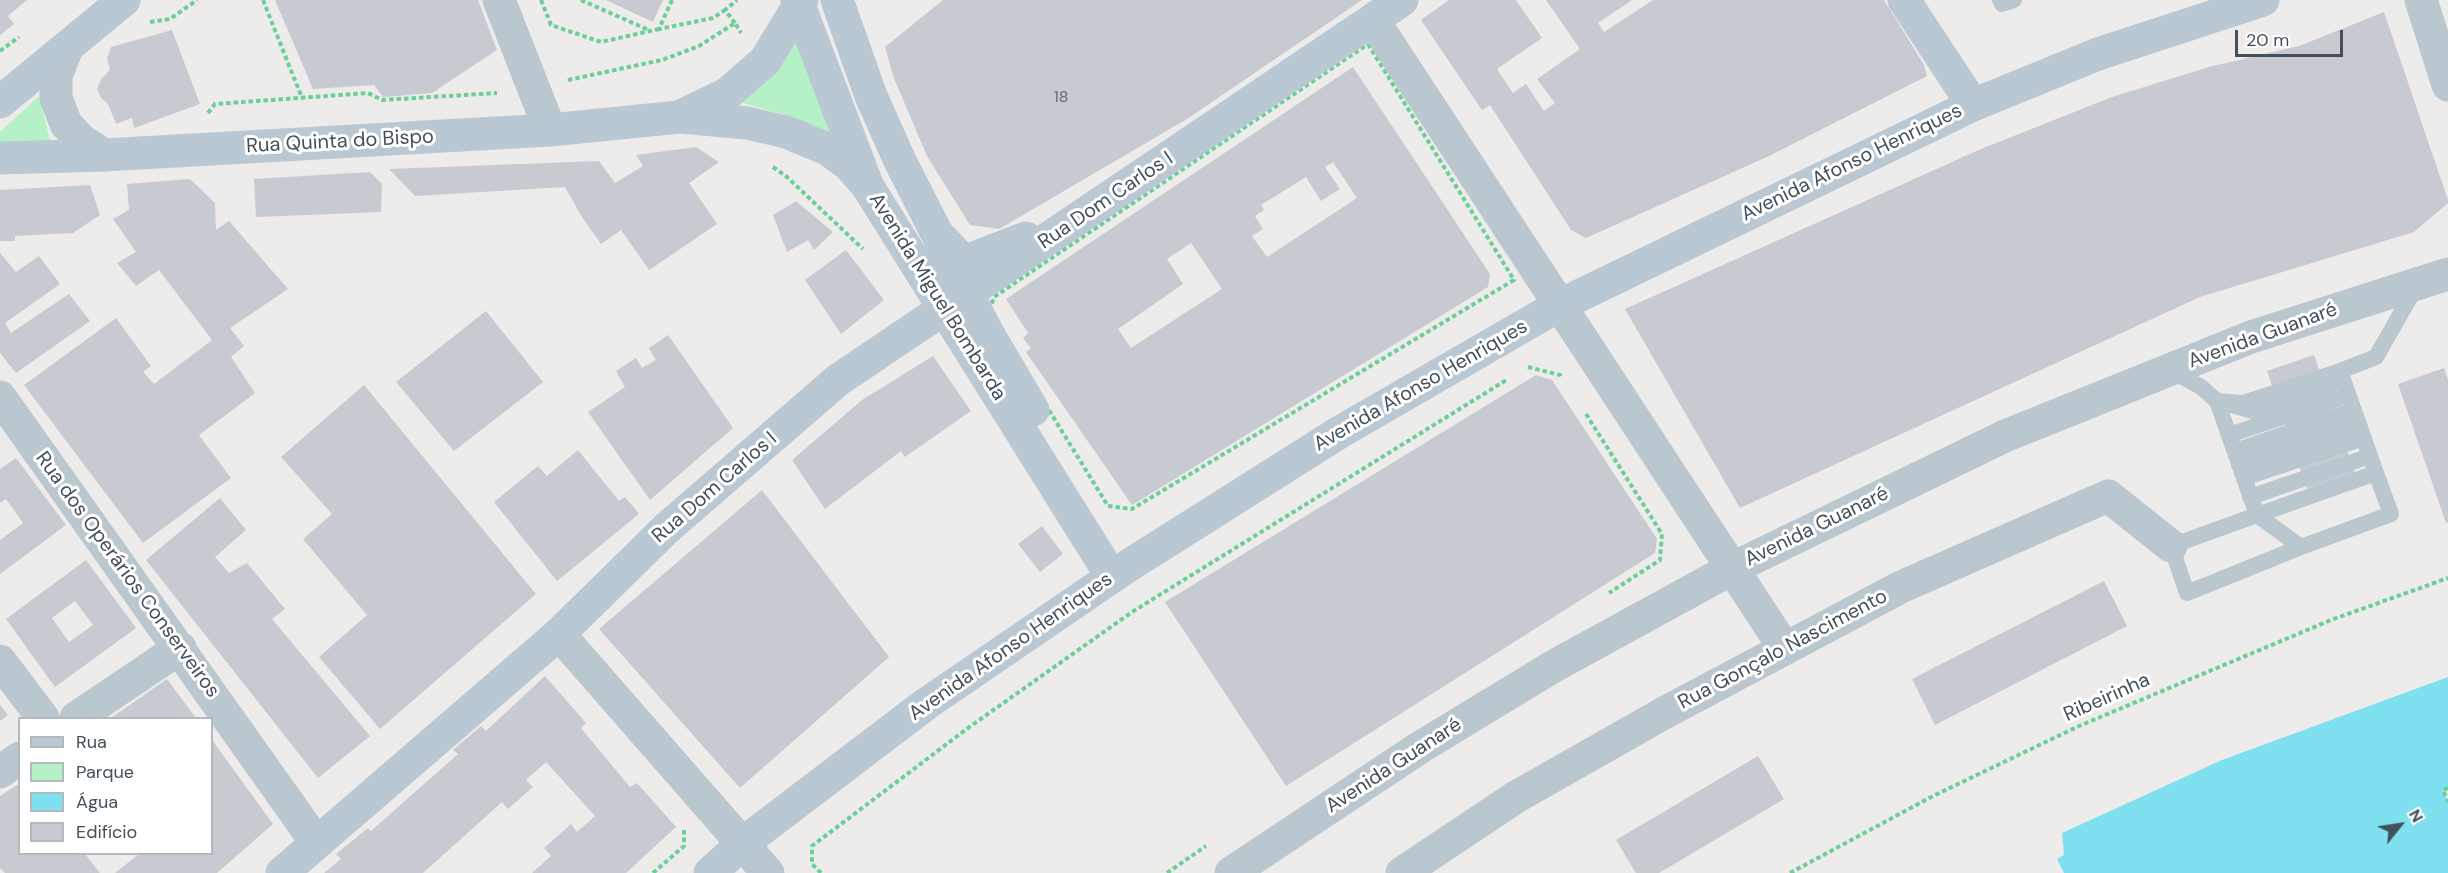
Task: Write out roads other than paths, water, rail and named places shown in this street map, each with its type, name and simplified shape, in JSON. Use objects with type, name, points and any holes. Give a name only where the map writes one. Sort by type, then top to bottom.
[{"type":"street","points":[[0,102],[124,0]]},
{"type":"street","points":[[499,0],[550,130]]},
{"type":"street","name":"Avenida Miguel Bombarda","points":[[837,0],[871,96],[900,161],[939,236],[955,301]]},
{"type":"street","name":"Rua Dom Carlos I","points":[[282,873],[559,634],[667,528],[838,380],[1402,0]]},
{"type":"street","points":[[1904,0],[1973,105]]},
{"type":"street","name":"Avenida Afonso Henriques","points":[[710,873],[742,844],[926,704],[1120,571],[1340,432],[1558,306],[1973,105],[2098,54],[2263,0]]},
{"type":"street","points":[[2421,0],[2448,85]]},
{"type":"street","name":"Rua Quinta do Bispo","points":[[679,117],[727,94],[765,62],[800,2]]},
{"type":"street","name":"Avenida Miguel Bombarda","points":[[800,2],[868,187],[955,301],[986,330],[1120,571]]},
{"type":"street","points":[[1373,20],[1558,306],[1785,649]]},
{"type":"street","points":[[67,48],[56,76],[56,98],[66,124],[82,141],[104,155]]},
{"type":"street","name":"Rua Quinta do Bispo","points":[[0,158],[104,155],[550,130],[679,117],[747,123],[786,132],[827,149],[849,165],[868,187]]},
{"type":"street","name":"Rua Dom Carlos I","points":[[939,236],[964,262],[1015,244],[1184,148]]},
{"type":"street","name":"Avenida Guanaré","points":[[1231,873],[1419,748],[1554,666],[1733,568],[2005,436],[2251,337],[2433,279]]},
{"type":"street","name":"Rua dos Operários Conserveiros","points":[[5,415],[180,648],[316,842]]},
{"type":"street","name":"Rua Gonçalo Nascimento","points":[[1402,873],[1516,797],[1901,587],[2108,496],[2171,546]]},
{"type":"street","points":[[559,634],[768,873]]},
{"type":"street","points":[[77,717],[180,648]]},
{"type":"street","points":[[0,661],[42,717]]},
{"type":"street","points":[[0,771],[18,759]]},
{"type":"lane","points":[[2000,0],[2002,4],[2014,0]]},
{"type":"lane","points":[[2239,465],[2351,403],[2376,357],[2433,279]]},
{"type":"lane","points":[[2169,370],[2201,387],[2217,401],[2257,515],[2301,547]]},
{"type":"lane","points":[[2217,401],[2351,403]]},
{"type":"lane","points":[[2229,435],[2351,403]]},
{"type":"lane","points":[[2351,403],[2391,514],[2187,592],[2171,546],[2376,473]]},
{"type":"lane","points":[[2239,465],[2351,403]]},
{"type":"lane","points":[[2250,496],[2370,456]]},
{"type":"water","points":[[2448,677],[2448,788],[2443,791],[2448,802],[2448,873],[2064,873],[2057,859],[2064,855],[2062,833],[2222,760]]}]
